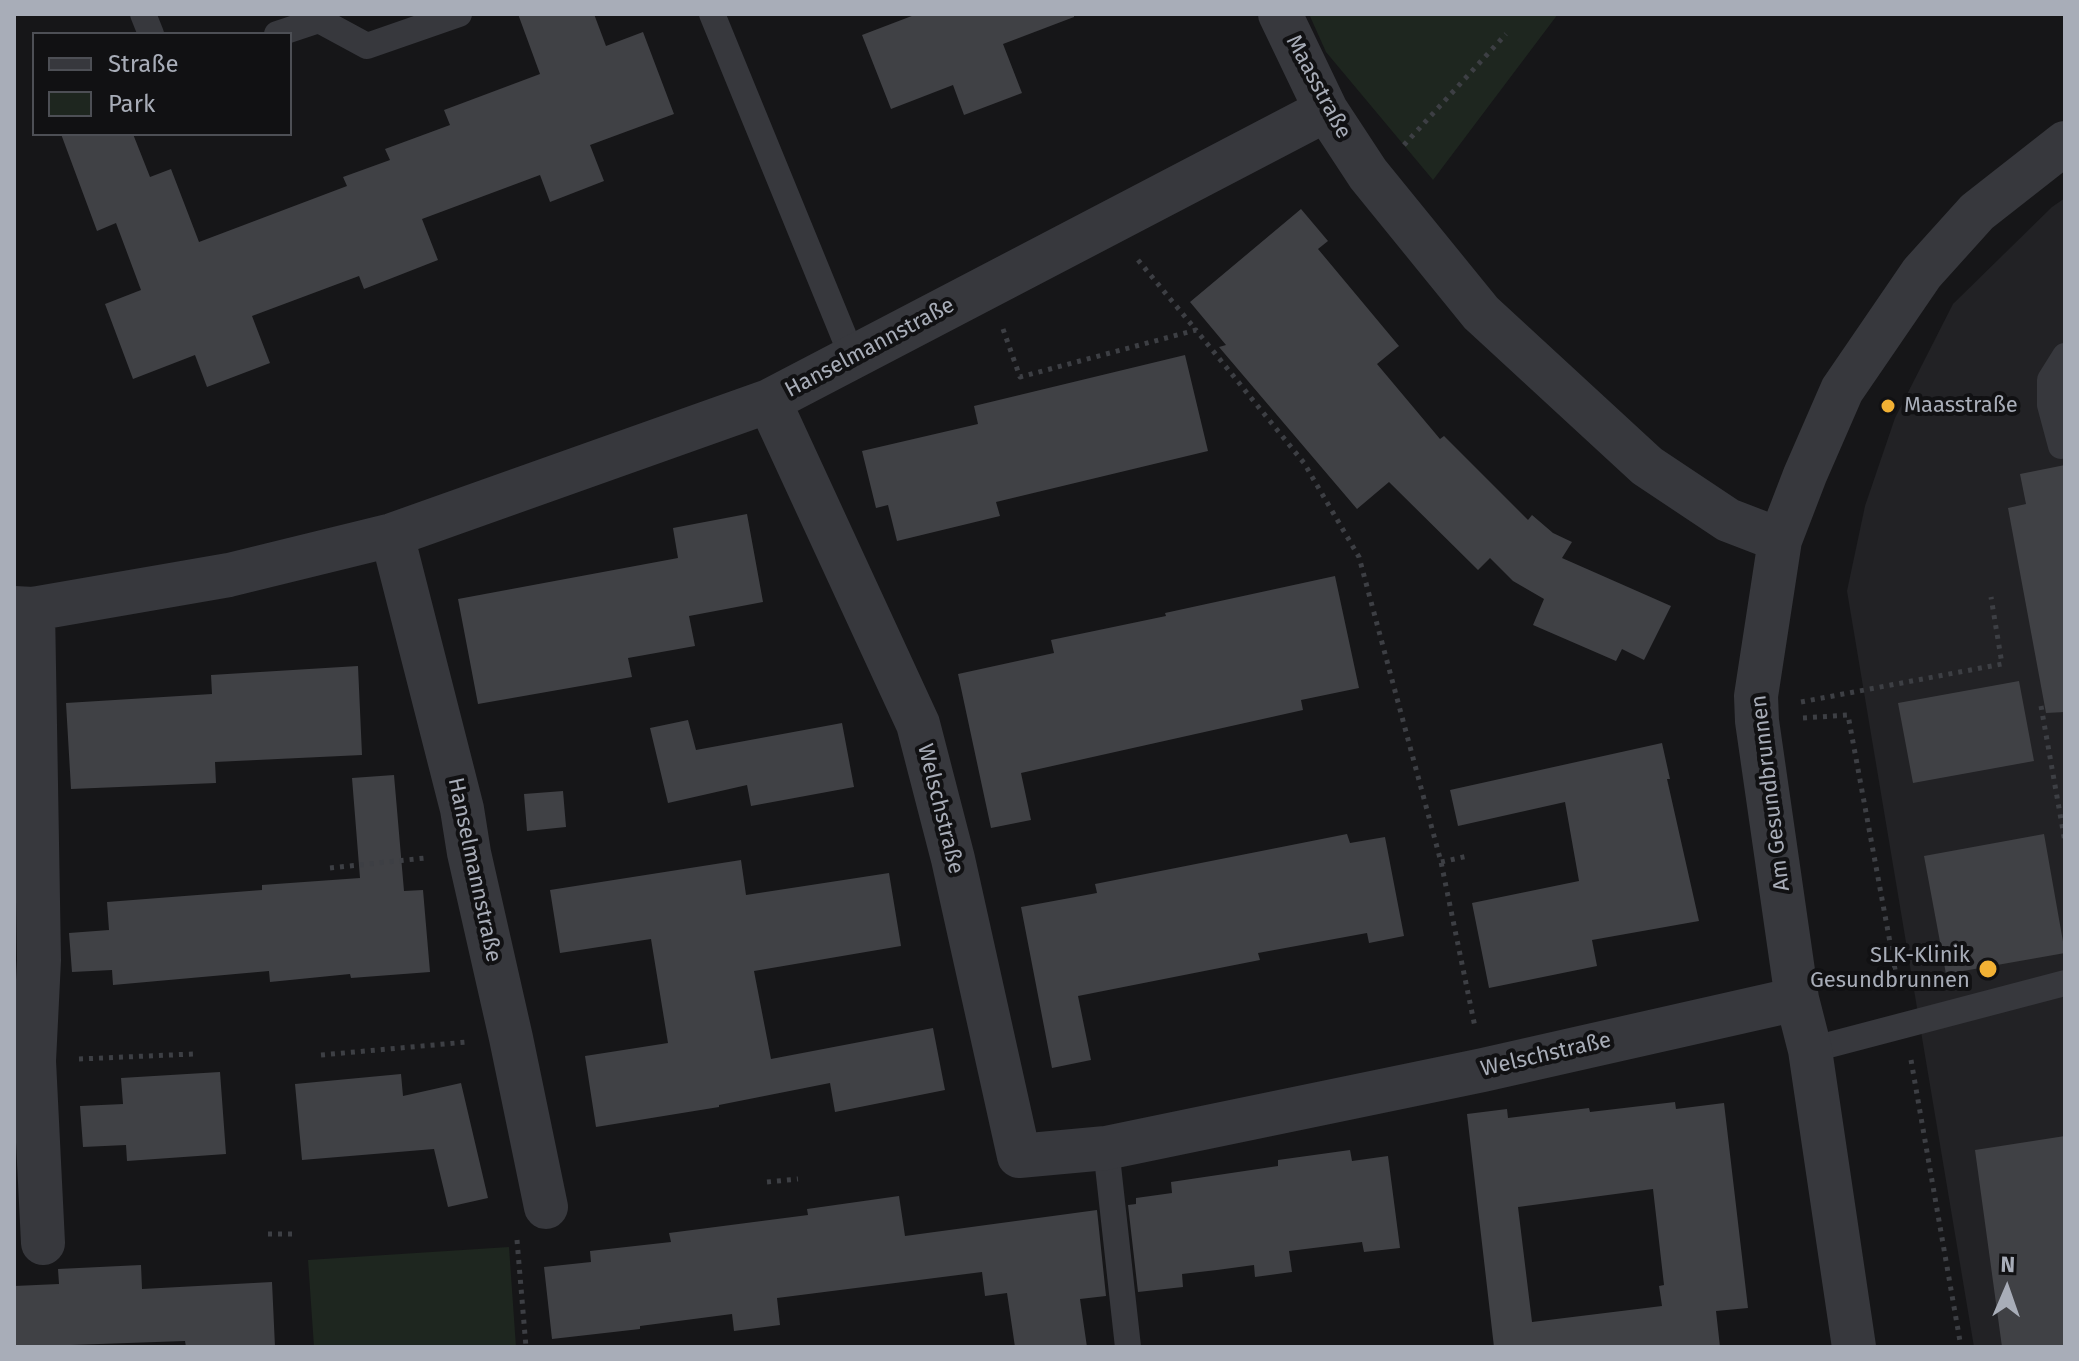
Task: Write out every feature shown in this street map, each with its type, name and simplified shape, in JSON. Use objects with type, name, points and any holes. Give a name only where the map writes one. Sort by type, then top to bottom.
[{"type":"street","name":"Maasstraße","points":[[1280,14],[1326,110],[1368,174],[1481,313],[1647,466],[1728,520],[1780,540]]},
{"type":"street","name":"Hanselmannstraße","points":[[43,1243],[34,1061],[39,960],[23,608],[229,575],[392,535],[769,401],[1326,110]]},
{"type":"street","name":"Am Gesundbrunnen","points":[[1854,1347],[1810,1050],[1797,999],[1757,710],[1756,696],[1780,540],[1842,390],[1922,273],[1977,212],[2065,143]]},
{"type":"street","name":"Welschstraße","points":[[769,401],[918,724],[953,859],[1019,1156],[1106,1148],[1483,1070],[1797,999]]},
{"type":"street","name":"Hanselmannstraße","points":[[392,535],[462,809],[511,1038],[530,1216]]},
{"type":"lane","points":[[283,32],[319,20],[367,46],[459,14]]},
{"type":"lane","points":[[712,14],[852,356]]},
{"type":"lane","points":[[2061,446],[2050,405],[2050,380],[2065,356]]},
{"type":"lane","points":[[1810,1050],[2065,983]]},
{"type":"lane","points":[[1106,1148],[1128,1347]]},
{"type":"path","points":[[1368,174],[1394,155],[1506,34]]},
{"type":"path","points":[[1107,223],[1304,463],[1359,557],[1441,862],[1483,1070]]},
{"type":"path","points":[[987,287],[1020,377],[1196,330]]},
{"type":"path","points":[[1757,710],[2002,664],[1991,597]]},
{"type":"path","points":[[2041,706],[2065,842]]},
{"type":"path","points":[[330,868],[469,853]]},
{"type":"path","points":[[1441,862],[1468,856]]},
{"type":"path","points":[[321,1055],[511,1038]]},
{"type":"path","points":[[34,1061],[193,1054]]},
{"type":"path","points":[[767,1182],[798,1179]]},
{"type":"path","points":[[526,1347],[530,1216]]},
{"type":"path","points":[[268,1234],[294,1234]]},
{"type":"shaded area","name":"SLK-Klinik Gesundbrunnen","points":[[2065,198],[2065,1347],[1974,1347],[1847,591],[1865,506],[1895,418],[1953,304]]},
{"type":"green space","points":[[1309,14],[1558,14],[1433,180],[1326,52]]},
{"type":"green space","points":[[509,1247],[516,1347],[314,1347],[308,1260]]},
{"type":"building","points":[[518,14],[594,14],[606,46],[643,32],[674,114],[590,145],[604,181],[550,202],[540,175],[422,219],[438,260],[364,289],[359,276],[252,316],[270,363],[207,387],[195,355],[133,379],[105,304],[141,290],[116,223],[97,231],[62,136],[134,136],[150,177],[171,169],[199,242],[347,186],[343,177],[390,160],[385,149],[450,125],[444,110],[540,74]]},
{"type":"building","points":[[917,14],[1074,14],[1074,17],[1003,44],[1022,93],[964,115],[953,85],[891,109],[862,35]]},
{"type":"building","points":[[1301,209],[1328,241],[1318,249],[1399,346],[1377,364],[1440,439],[1444,436],[1528,520],[1532,515],[1553,533],[1572,542],[1562,558],[1671,606],[1644,660],[1622,649],[1616,661],[1533,625],[1544,599],[1513,581],[1490,558],[1478,570],[1389,482],[1357,509],[1219,347],[1226,345],[1190,302]]},
{"type":"building","points":[[1185,355],[1208,451],[996,502],[1000,516],[897,541],[888,505],[876,508],[862,451],[978,424],[974,406]]},
{"type":"building","points":[[2065,465],[2065,712],[2046,713],[2008,508],[2026,504],[2020,474]]},
{"type":"building","points":[[747,514],[763,602],[689,616],[695,646],[628,658],[632,677],[478,704],[458,599],[678,558],[673,528]]},
{"type":"building","points":[[1335,576],[1359,688],[1301,700],[1303,710],[1021,773],[1031,820],[991,828],[958,674],[1054,653],[1051,640]]},
{"type":"building","points":[[358,666],[362,755],[215,762],[216,783],[71,789],[66,703],[212,694],[211,675]]},
{"type":"building","points":[[2019,681],[2034,761],[1913,783],[1898,703]]},
{"type":"building","points":[[688,720],[696,750],[842,723],[854,787],[751,806],[747,785],[668,803],[650,728]]},
{"type":"building","points":[[1662,743],[1670,779],[1667,779],[1699,921],[1592,940],[1597,966],[1489,988],[1472,903],[1579,881],[1565,802],[1458,826],[1450,790]]},
{"type":"building","points":[[394,775],[404,891],[423,890],[430,972],[351,978],[350,974],[270,982],[269,971],[113,985],[112,970],[72,972],[69,933],[109,930],[107,902],[262,890],[262,885],[360,878],[352,778]]},
{"type":"building","points":[[563,791],[566,827],[527,831],[524,794]]},
{"type":"building","points":[[1347,834],[1350,843],[1385,837],[1404,936],[1369,943],[1367,933],[1258,953],[1260,960],[1078,996],[1091,1060],[1052,1068],[1021,907],[1097,893],[1095,884]]},
{"type":"building","points":[[2044,834],[2065,953],[1946,974],[1924,856]]},
{"type":"building","points":[[741,860],[746,895],[889,873],[901,946],[754,971],[771,1059],[933,1028],[945,1090],[835,1112],[830,1083],[719,1107],[596,1127],[585,1056],[668,1043],[651,939],[560,953],[550,890]]},
{"type":"building","points":[[220,1072],[226,1154],[127,1161],[126,1145],[83,1147],[80,1106],[123,1104],[121,1078]]},
{"type":"building","points":[[401,1074],[403,1096],[461,1083],[488,1198],[448,1207],[434,1149],[302,1160],[295,1084]]},
{"type":"building","points":[[1675,1102],[1676,1109],[1724,1103],[1748,1308],[1716,1311],[1720,1347],[1494,1347],[1467,1114],[1507,1109],[1508,1118],[1589,1108],[1590,1112]],"holes":[[[1653,1189],[1664,1285],[1659,1286],[1662,1306],[1532,1322],[1518,1207]]]},
{"type":"building","points":[[2065,1136],[2065,1347],[2002,1347],[1975,1150]]},
{"type":"building","points":[[1350,1150],[1352,1161],[1388,1156],[1400,1248],[1364,1252],[1362,1242],[1289,1251],[1292,1272],[1255,1277],[1254,1265],[1182,1274],[1183,1287],[1138,1292],[1128,1205],[1136,1204],[1136,1198],[1172,1193],[1171,1182],[1278,1166],[1278,1160]]},
{"type":"building","points":[[899,1196],[905,1236],[1097,1210],[1106,1296],[1080,1299],[1087,1347],[1015,1347],[1007,1293],[985,1296],[982,1272],[777,1298],[780,1325],[734,1331],[732,1314],[552,1339],[544,1267],[591,1262],[590,1251],[671,1242],[669,1233],[808,1215],[807,1209]]},
{"type":"building","points":[[141,1265],[142,1289],[272,1282],[275,1347],[186,1347],[185,1341],[14,1347],[14,1286],[59,1284],[58,1269]]},
{"type":"place","name":"Maasstraße","points":[[1888,406]]},
{"type":"place","name":"SLK-Klinik Gesundbrunnen","points":[[1988,969]]}]
